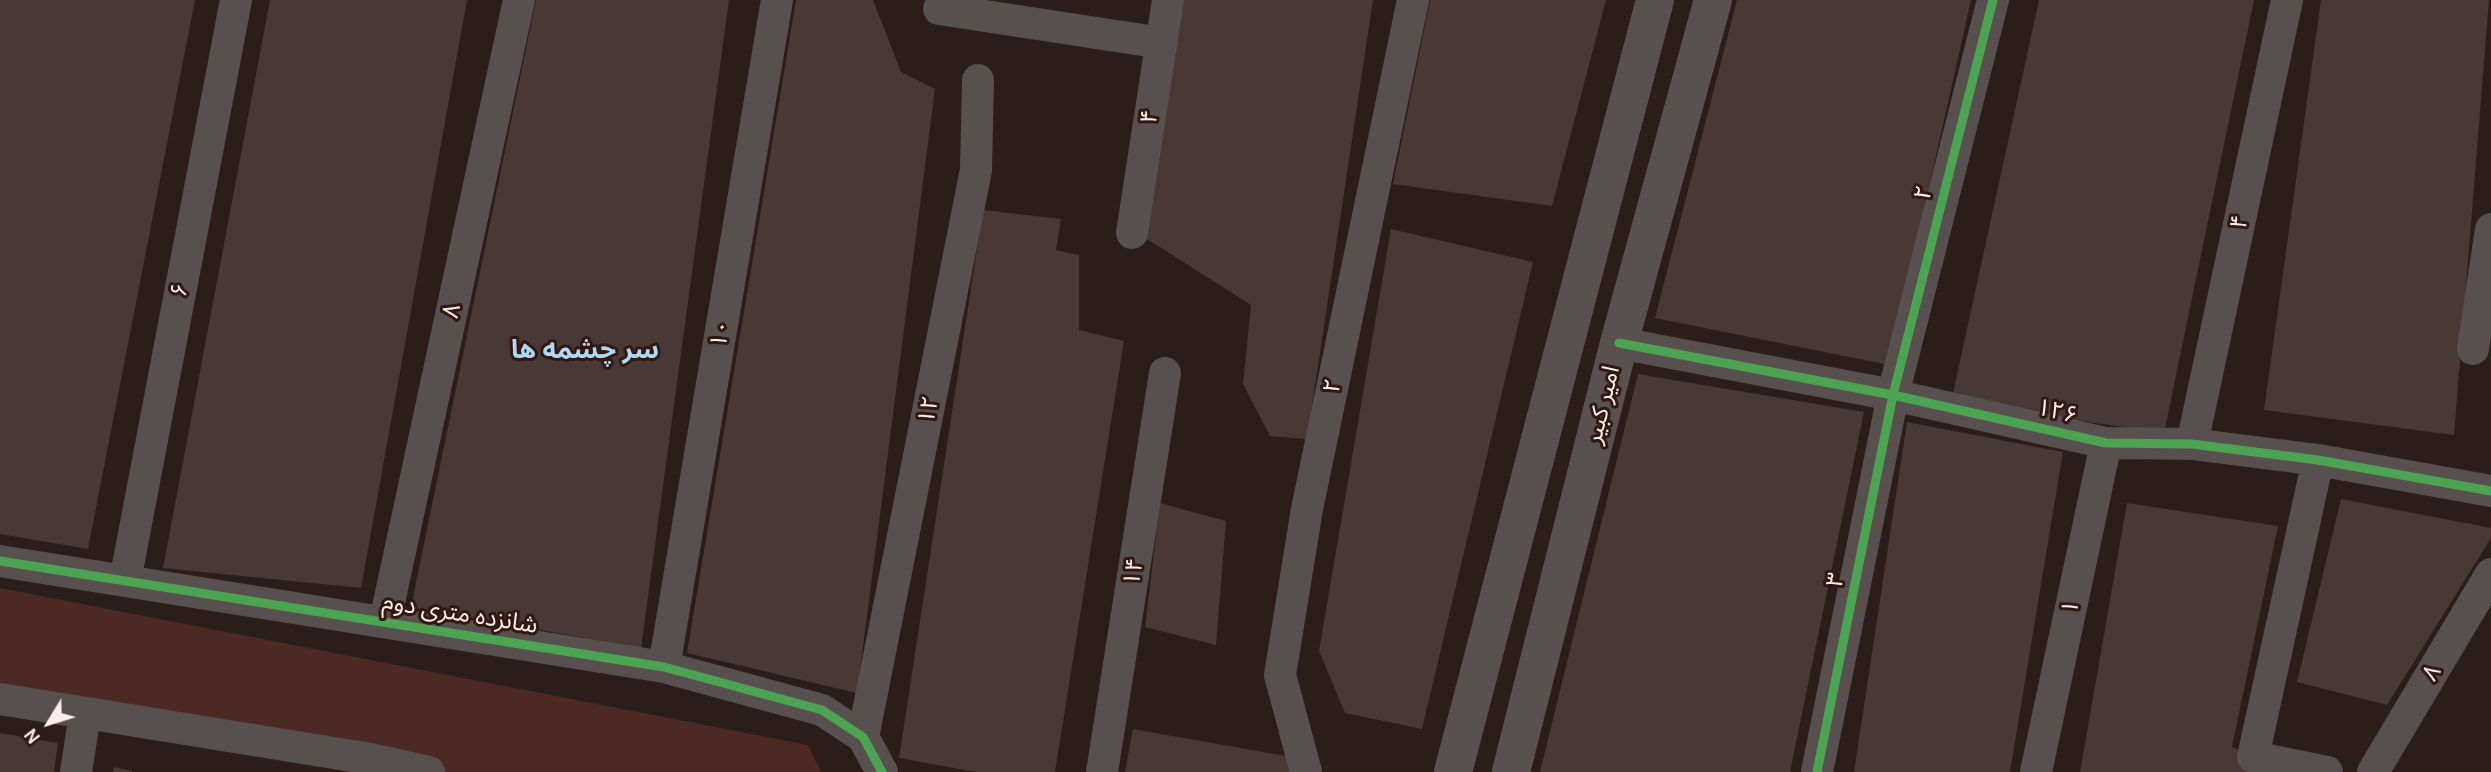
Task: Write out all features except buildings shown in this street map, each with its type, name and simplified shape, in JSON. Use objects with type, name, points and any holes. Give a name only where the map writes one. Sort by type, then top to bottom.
[{"type":"main road","points":[[1453,772],[1655,0]]},
{"type":"main road","name":"امیر کبیر","points":[[1511,772],[1619,343],[1713,0]]},
{"type":"street","name":"۶","points":[[125,581],[236,0]]},
{"type":"street","name":"۸","points":[[385,621],[519,0]]},
{"type":"street","name":"۱۰","points":[[664,667],[777,0]]},
{"type":"street","name":"۴","points":[[1132,233],[1168,0]]},
{"type":"street","name":"۲","points":[[1306,772],[1280,676],[1307,509],[1413,0]]},
{"type":"street","name":"۲","points":[[1893,395],[1993,0]]},
{"type":"street","name":"۴","points":[[2192,444],[2287,0]]},
{"type":"street","points":[[939,9],[1162,43]]},
{"type":"street","name":"۱۲","points":[[863,737],[976,170],[978,80]]},
{"type":"street","points":[[2473,349],[2491,229]]},
{"type":"street","name":"۱۲۶","points":[[1619,343],[1893,395],[2106,443],[2192,444],[2318,460],[2491,491]]},
{"type":"street","name":"۱۴","points":[[1102,772],[1165,373]]},
{"type":"street","name":"۳","points":[[1816,772],[1893,395]]},
{"type":"street","name":"۱","points":[[2036,772],[2106,443]]},
{"type":"street","points":[[2318,460],[2253,757],[2326,772]]},
{"type":"street","name":"شانزده متری دوم","points":[[0,561],[664,667],[822,710],[863,737],[882,772]]},
{"type":"street","name":"۸","points":[[2373,772],[2491,574]]},
{"type":"street","points":[[0,699],[370,766],[429,772]]},
{"type":"street","points":[[76,772],[85,714]]},
{"type":"shaded area","points":[[0,588],[808,745],[821,772],[412,772],[0,699]]},
{"type":"cycle path","points":[[1817,772],[1893,395],[1993,0]]},
{"type":"cycle path","points":[[1619,343],[1893,395],[2106,443],[2192,444],[2318,460],[2491,491]]},
{"type":"cycle path","points":[[0,561],[664,667],[822,710],[863,737],[882,772]]},
{"type":"district","name":"سر چشمه ها","points":[[585,351]]}]
